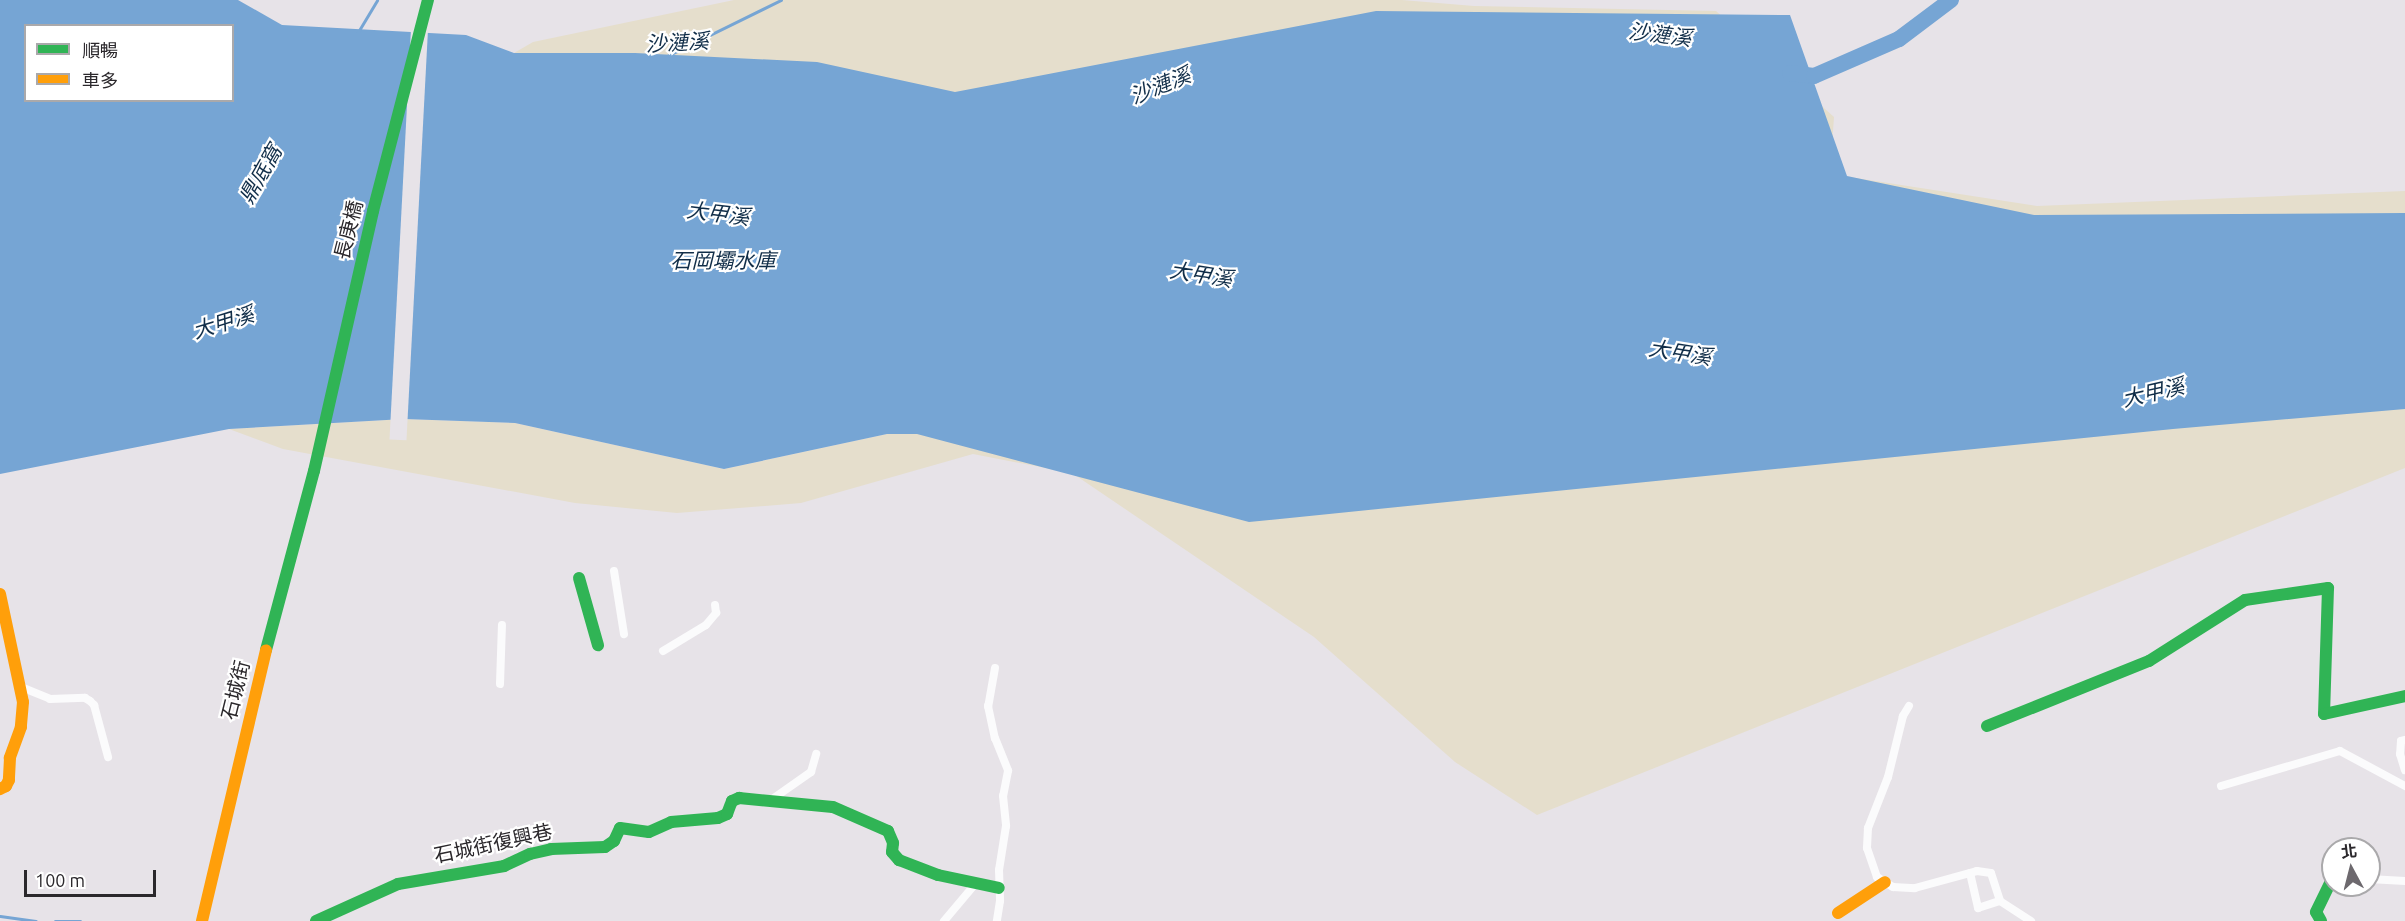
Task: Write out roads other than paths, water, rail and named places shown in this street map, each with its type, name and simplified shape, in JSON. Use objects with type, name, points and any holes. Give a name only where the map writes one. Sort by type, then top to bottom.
[{"type":"street","name":"長庚橋","points":[[314,471],[373,211],[428,0]]},
{"type":"street","name":"石城街","points":[[201,921],[251,704],[314,471]]},
{"type":"street","points":[[614,571],[624,634]]},
{"type":"street","points":[[579,578],[598,645]]},
{"type":"street","points":[[1987,726],[2149,661],[2245,600],[2328,588],[2324,714],[2405,696]]},
{"type":"street","points":[[0,594],[21,687],[21,726],[10,758],[9,780],[6,786],[0,789]]},
{"type":"street","points":[[663,651],[705,625],[716,613],[715,605]]},
{"type":"street","points":[[500,684],[502,625]]},
{"type":"street","points":[[995,668],[988,706],[995,738],[1008,771],[1004,796],[1006,826],[997,921]]},
{"type":"street","points":[[21,687],[50,699],[86,698],[90,701],[94,705],[108,757]]},
{"type":"street","points":[[1909,706],[1903,716],[1888,777],[1868,828],[1867,848],[1877,877],[1893,887],[1914,888],[1977,871],[1991,873],[2000,901],[2031,921]]},
{"type":"street","points":[[2221,786],[2340,751],[2404,785],[2405,771],[2400,754],[2401,741],[2405,740]]},
{"type":"street","points":[[771,800],[811,772],[816,754]]},
{"type":"street","name":"石城街復興巷","points":[[316,921],[398,884],[504,866],[530,854],[551,849],[610,845],[620,828],[655,832],[665,824],[723,816],[730,810],[735,799],[771,800]]},
{"type":"street","points":[[771,800],[833,807],[888,831],[893,843],[892,852],[899,860],[938,875],[999,888]]},
{"type":"street","points":[[1971,873],[1978,908],[2000,901]]},
{"type":"street","points":[[2381,880],[2405,881]]},
{"type":"street","points":[[1838,913],[1885,882]]},
{"type":"street","points":[[944,921],[976,883]]},
{"type":"street","points":[[2321,921],[2316,912],[2324,897]]},
{"type":"water","points":[[0,0],[238,0],[282,25],[466,35],[514,53],[635,53],[817,62],[955,92],[1376,11],[1790,15],[1847,176],[2034,215],[2405,213],[2405,409],[2173,429],[1249,522],[917,434],[887,434],[724,469],[515,423],[404,419],[229,429],[0,474]]},
{"type":"waterway","name":"鼎底窩","points":[[358,32],[377,0]]},
{"type":"waterway","points":[[667,56],[781,0]]},
{"type":"waterway","name":"沙漣溪","points":[[1790,73],[1814,76],[1899,39],[1951,0]]},
{"type":"waterway","points":[[0,916],[36,921]]},
{"type":"waterway","points":[[55,921],[80,921]]},
{"type":"water label","name":"大甲溪","points":[[718,213]]},
{"type":"water label","name":"石岡壩水庫","points":[[723,260]]},
{"type":"water label","name":"大甲溪","points":[[1201,274]]},
{"type":"water label","name":"大甲溪","points":[[223,322]]},
{"type":"water label","name":"大甲溪","points":[[1680,352]]},
{"type":"water label","name":"大甲溪","points":[[2153,392]]}]
